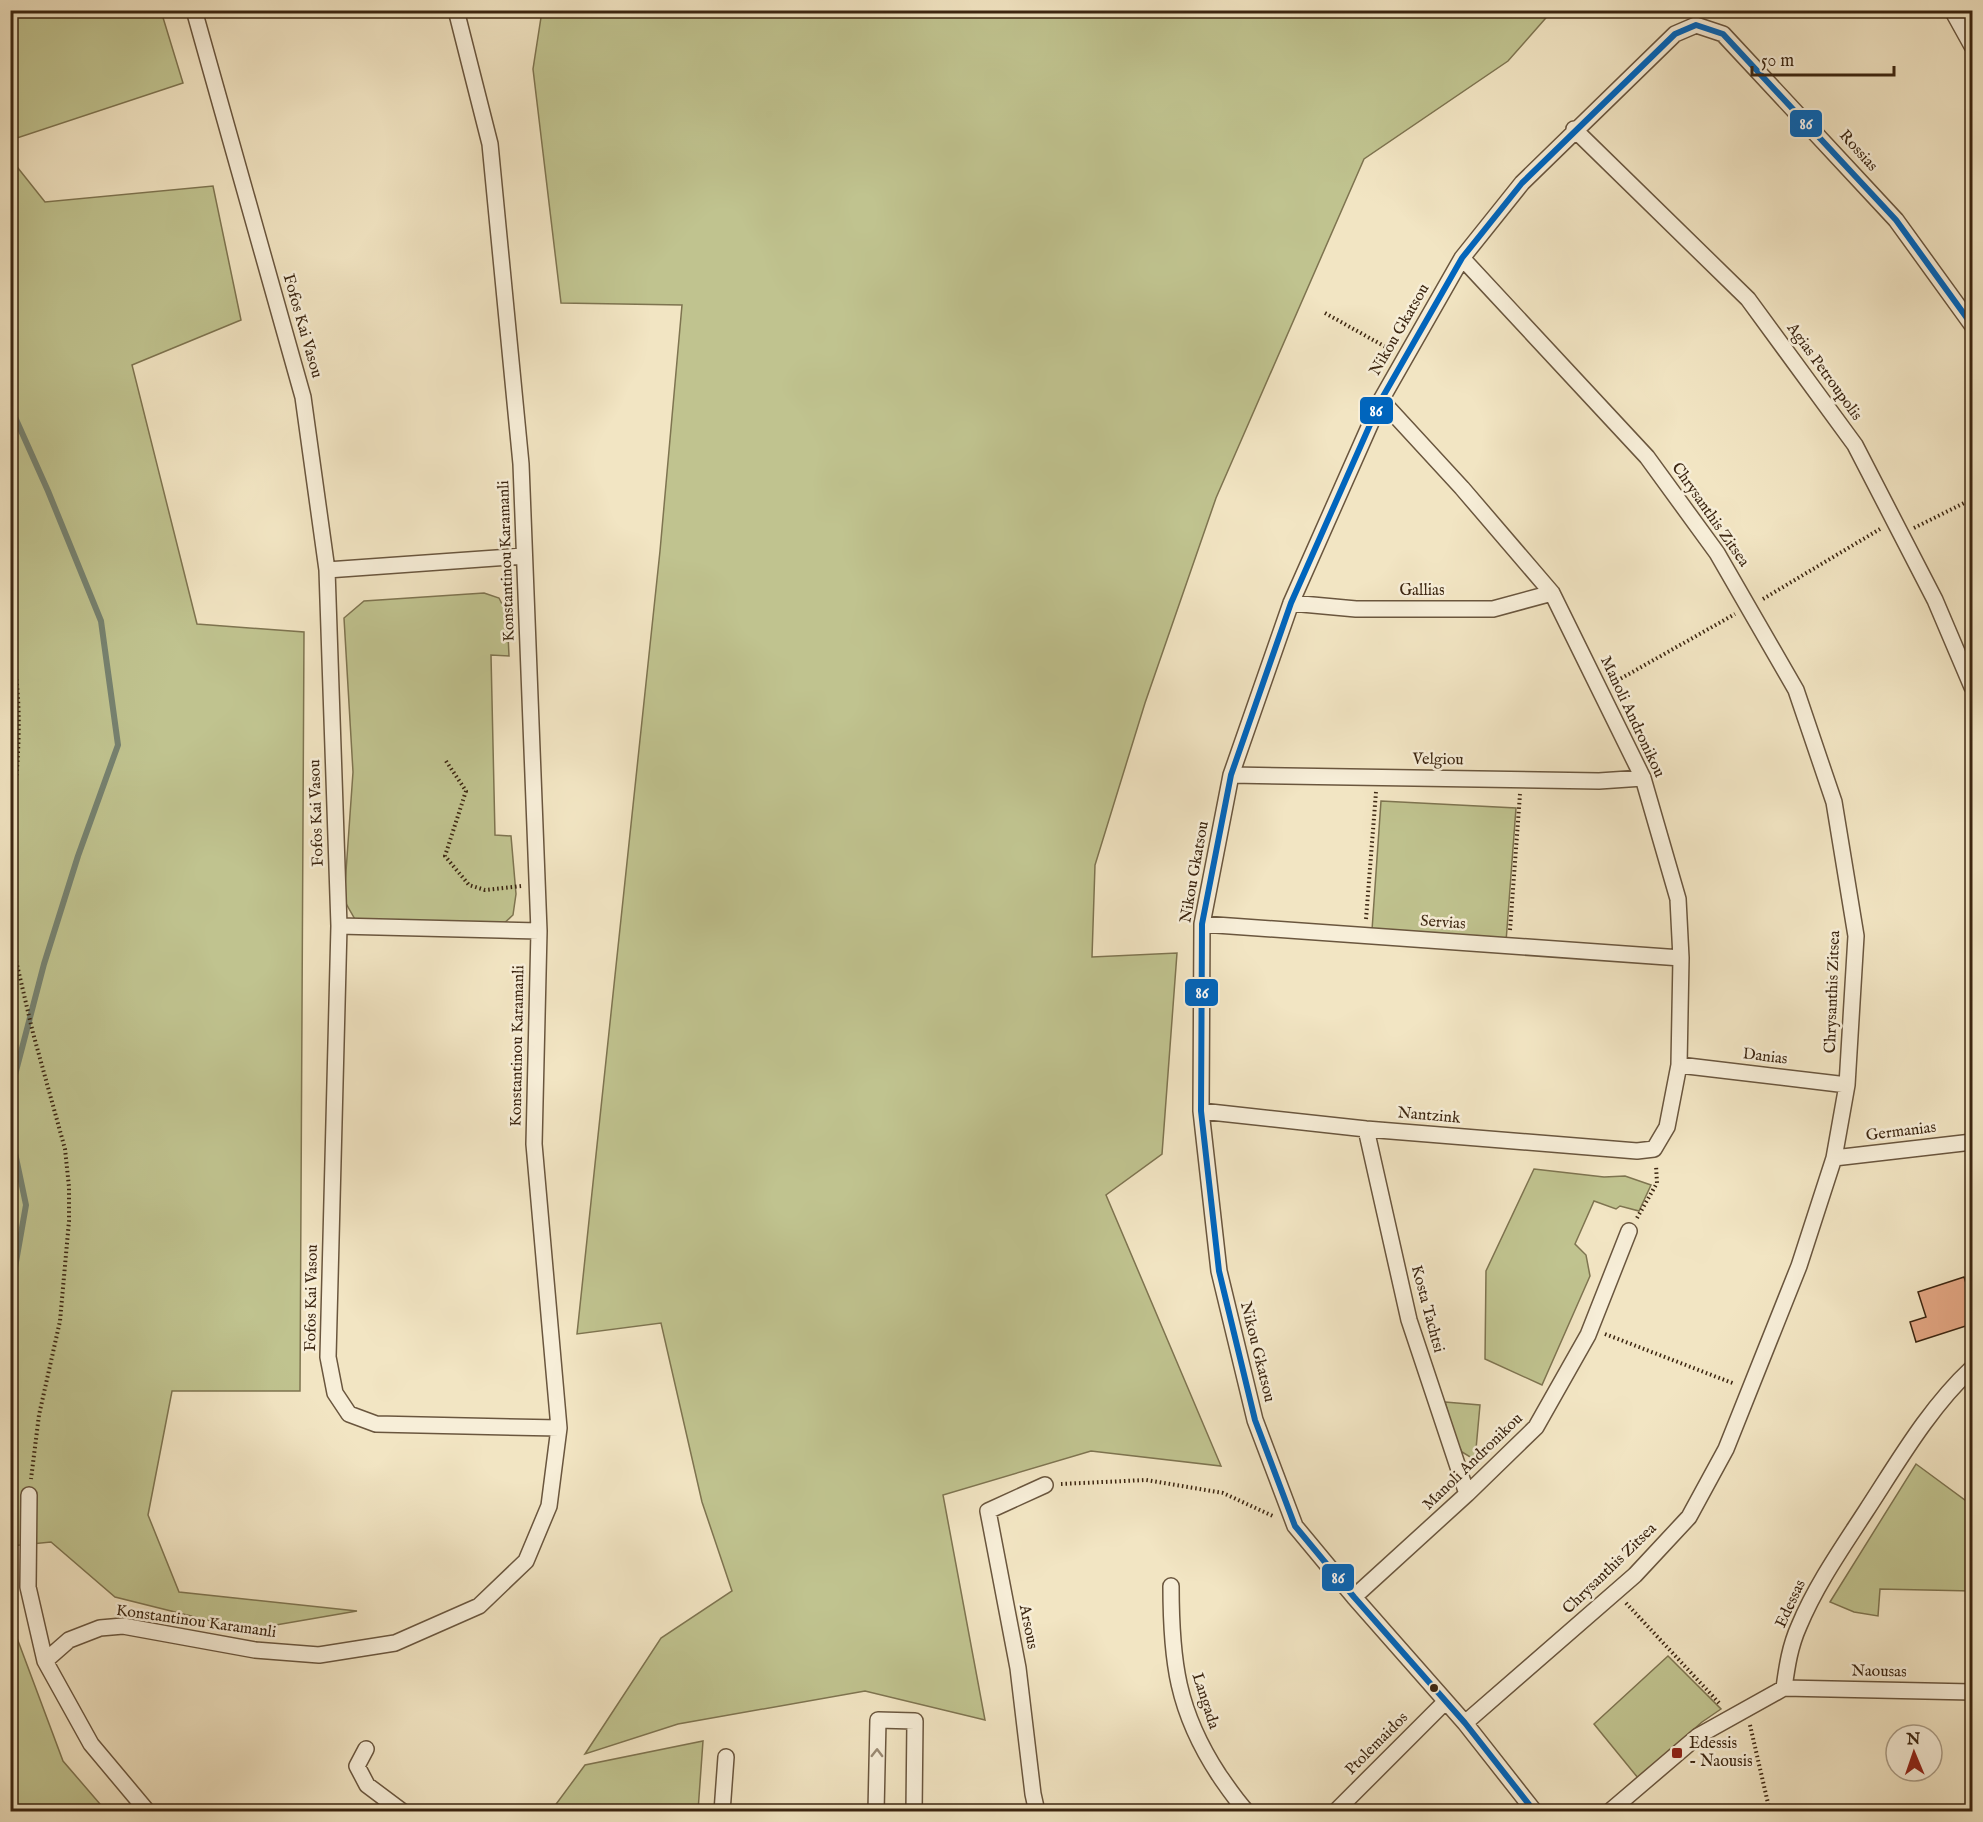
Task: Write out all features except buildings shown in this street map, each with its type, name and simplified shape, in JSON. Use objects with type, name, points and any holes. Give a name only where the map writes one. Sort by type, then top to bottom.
[{"type":"street","name":"Fofos Kai Vasou","points":[[194,10],[303,397],[327,570],[339,926],[328,1357],[335,1393],[349,1414],[375,1424],[559,1428]]},
{"type":"street","name":"Konstantinou Karamanli","points":[[45,1661],[69,1640],[100,1628],[123,1626],[255,1650],[320,1655],[395,1643],[479,1606],[526,1561],[549,1506],[559,1428],[534,1144],[539,931],[521,464],[490,144],[456,10]]},
{"type":"street","points":[[1952,10],[1972,46]]},
{"type":"street","name":"Nikou Gkatsou","points":[[1535,1812],[1465,1723],[1295,1526],[1255,1420],[1219,1272],[1201,1111],[1202,924],[1231,775],[1291,603],[1381,400],[1462,258],[1522,183],[1574,129],[1675,34],[1696,25]]},
{"type":"street","name":"Rossias","points":[[1696,25],[1723,34],[1776,88],[1896,220],[1972,325]]},
{"type":"street","name":"Agias Petroupolis","points":[[1574,129],[1748,299],[1855,444],[1935,600],[1972,687]]},
{"type":"street","name":"Chrysanthis Zitsea","points":[[1462,258],[1647,457],[1717,553],[1796,690],[1834,802],[1856,936],[1847,1085],[1834,1158],[1799,1266],[1726,1449],[1689,1517],[1635,1575],[1465,1723]]},
{"type":"street","name":"Manoli Andronikou","points":[[1381,400],[1462,488],[1552,593],[1643,778],[1678,900],[1680,958],[1678,1065],[1667,1126],[1654,1149]]},
{"type":"street","points":[[327,570],[524,556]]},
{"type":"street","name":"Gallias","points":[[1291,603],[1356,609],[1493,609],[1552,593]]},
{"type":"street","name":"Velgiou","points":[[1231,775],[1599,782],[1643,778]]},
{"type":"street","name":"Servias","points":[[1202,924],[1680,958]]},
{"type":"street","points":[[339,926],[539,931]]},
{"type":"street","name":"Danias","points":[[1678,1065],[1847,1085]]},
{"type":"street","name":"Nantzink","points":[[1201,1111],[1366,1129],[1637,1151],[1654,1149]]},
{"type":"street","name":"Kosta Tachtsi","points":[[1366,1129],[1409,1320],[1467,1494]]},
{"type":"street","name":"Germanias","points":[[1834,1158],[1972,1142]]},
{"type":"street","name":"Manoli Andronikou","points":[[1354,1597],[1467,1494],[1536,1427],[1590,1329],[1629,1231]]},
{"type":"street","name":"Edessas","points":[[1784,1688],[1790,1651],[1822,1580],[1914,1437],[1958,1381],[1972,1368]]},
{"type":"street","name":"Arsous","points":[[1037,1812],[1018,1668],[988,1511],[1045,1485]]},
{"type":"street","points":[[29,1495],[28,1587],[45,1661],[91,1744],[148,1812]]},
{"type":"street","name":"Langada","points":[[1171,1586],[1171,1627],[1176,1673],[1188,1719],[1205,1753],[1247,1812]]},
{"type":"street","points":[[1609,1812],[1698,1736],[1784,1688]]},
{"type":"street","name":"Naousas","points":[[1784,1688],[1972,1692]]},
{"type":"street","name":"Ptolemaidos","points":[[1335,1812],[1445,1702]]},
{"type":"street","points":[[876,1812],[878,1720],[915,1721],[914,1812]]},
{"type":"street","points":[[366,1749],[357,1766],[367,1785],[403,1812]]},
{"type":"street","points":[[722,1812],[726,1758]]},
{"type":"path","points":[[1325,313],[1405,358]]},
{"type":"path","points":[[1901,535],[1972,499]]},
{"type":"path","points":[[10,644],[18,705],[18,758],[10,826]]},
{"type":"path","points":[[446,761],[466,791],[445,856],[469,885],[485,890],[537,884]]},
{"type":"path","points":[[1364,935],[1377,777]]},
{"type":"path","points":[[1509,946],[1521,780]]},
{"type":"path","points":[[10,935],[33,1033],[65,1149],[69,1187],[69,1221],[60,1321],[39,1415],[29,1495]]},
{"type":"path","points":[[1629,1231],[1657,1183],[1654,1149]]},
{"type":"path","points":[[1590,1329],[1749,1390]]},
{"type":"path","points":[[1045,1485],[1146,1480],[1223,1493],[1295,1526]]},
{"type":"path","points":[[1616,1592],[1732,1717]]},
{"type":"path","points":[[1746,1709],[1770,1812]]},
{"type":"green space","points":[[10,11],[161,11],[183,83],[11,140]]},
{"type":"green space","points":[[542,11],[1552,11],[1508,61],[1364,159],[1216,498],[1145,703],[1095,865],[1092,957],[1177,953],[1162,1154],[1106,1195],[1221,1466],[1091,1451],[943,1495],[985,1720],[865,1691],[678,1724],[585,1754],[661,1638],[732,1591],[702,1502],[661,1323],[577,1334],[660,551],[682,305],[561,303],[533,69]]},
{"type":"green space","points":[[10,158],[45,202],[213,186],[241,320],[132,365],[197,624],[304,632],[300,1391],[172,1391],[148,1515],[179,1592],[357,1611],[247,1630],[115,1597],[51,1542],[11,1546]]},
{"type":"green space","points":[[484,593],[499,598],[507,614],[509,656],[491,655],[495,835],[511,836],[516,894],[513,915],[500,927],[356,921],[344,900],[353,772],[344,618],[364,601]]},
{"type":"green space","points":[[1381,801],[1516,808],[1506,942],[1372,930]]},
{"type":"green space","points":[[1534,1169],[1604,1177],[1625,1176],[1651,1185],[1639,1211],[1620,1206],[1616,1209],[1594,1201],[1575,1244],[1586,1255],[1590,1276],[1542,1385],[1485,1359],[1486,1271]]},
{"type":"green space","points":[[1445,1402],[1480,1405],[1475,1460],[1462,1452],[1456,1440]]},
{"type":"green space","points":[[1916,1464],[1965,1500],[1972,1495],[1972,1591],[1880,1589],[1878,1616],[1854,1612],[1830,1602]]},
{"type":"green space","points":[[11,1622],[63,1761],[106,1811],[11,1811]]},
{"type":"green space","points":[[1668,1656],[1721,1709],[1702,1722],[1638,1778],[1594,1724]]},
{"type":"green space","points":[[703,1741],[698,1811],[551,1811],[585,1765]]},
{"type":"waterway","points":[[10,406],[48,491],[101,621],[118,745],[78,856],[44,964],[10,1094]]},
{"type":"waterway","points":[[10,1129],[26,1205],[10,1296]]},
{"type":"transit line","name":"86","points":[[1535,1812],[1465,1723],[1295,1526],[1255,1420],[1219,1271],[1201,1111],[1202,924],[1231,775],[1291,603],[1381,400],[1462,258],[1522,183],[1675,34],[1696,25],[1723,34],[1896,220],[1972,325]]},
{"type":"place","name":"Edessis - Naousis","points":[[1677,1753]]}]
